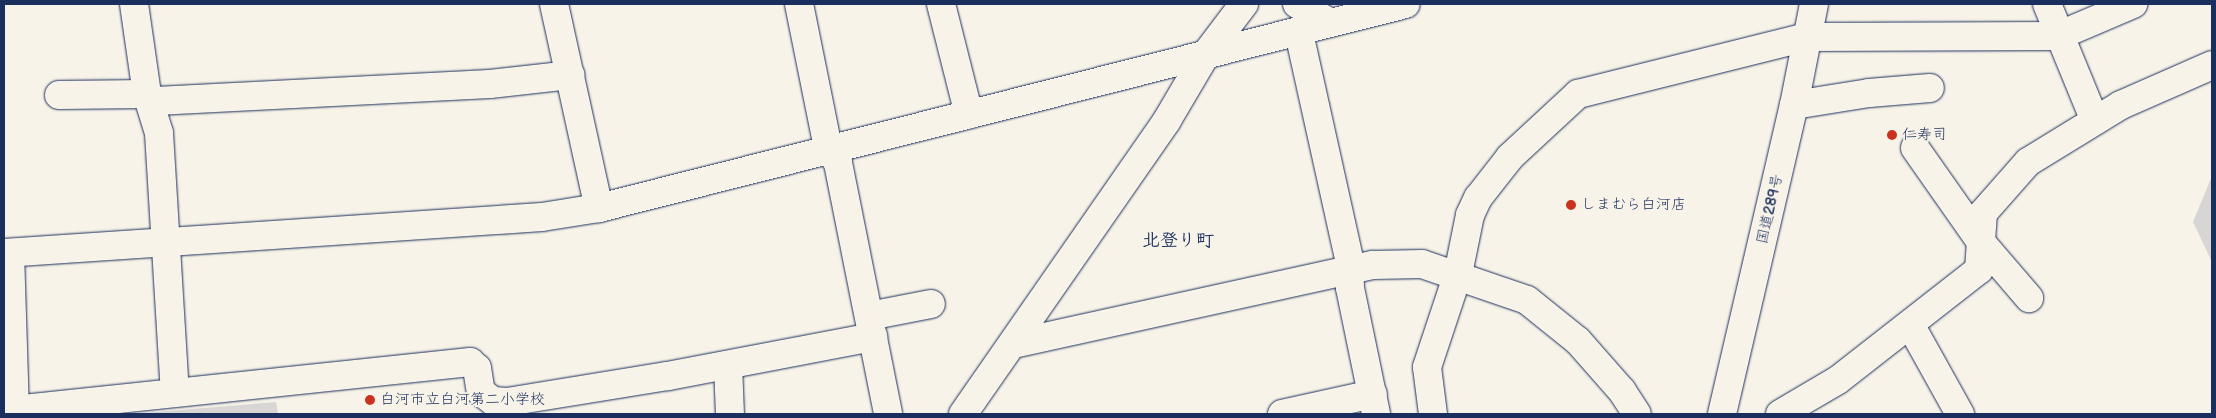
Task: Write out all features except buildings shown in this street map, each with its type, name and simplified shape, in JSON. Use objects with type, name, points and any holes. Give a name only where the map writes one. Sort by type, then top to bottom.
[{"type":"main road","points":[[134,4],[147,94],[159,133],[175,392]]},
{"type":"main road","points":[[554,4],[599,208]]},
{"type":"main road","points":[[799,4],[828,148],[838,162],[888,414]]},
{"type":"main road","points":[[940,4],[969,115]]},
{"type":"main road","points":[[963,414],[1166,122],[1206,54],[1244,4]]},
{"type":"main road","points":[[1297,4],[1332,23]]},
{"type":"main road","points":[[931,304],[871,327],[728,365],[507,402],[493,401],[481,392],[477,368],[470,362],[9,410],[7,253],[542,217],[599,208],[828,148],[969,115],[1206,54],[1299,33],[1406,4]]},
{"type":"main road","name":"国道289号","points":[[1722,414],[1794,105],[1814,4]]},
{"type":"main road","points":[[2047,4],[2058,36],[2095,121]]},
{"type":"main road","points":[[1433,414],[1428,367],[1458,274],[1465,227],[1478,198],[1510,157],[1578,94],[1808,36],[2058,36],[2133,4]]},
{"type":"main road","points":[[1282,414],[1375,404],[1348,270],[1349,259],[1299,33]]},
{"type":"main road","points":[[1780,414],[1838,380],[1911,326],[1979,270],[1983,213],[2028,162],[2121,105],[2212,65]]},
{"type":"main road","points":[[59,95],[147,94],[156,101],[490,84],[570,75]]},
{"type":"main road","points":[[1794,105],[1869,93],[1930,88]]},
{"type":"main road","points":[[1915,148],[1981,242],[2029,298]]},
{"type":"main road","points":[[1013,344],[1373,265],[1422,264],[1458,274],[1526,300],[1578,341],[1622,390],[1637,414]]},
{"type":"main road","points":[[1911,326],[1960,414]]},
{"type":"main road","points":[[728,365],[730,414]]},
{"type":"shaded area","points":[[2212,176],[2212,262],[2193,222]]},
{"type":"shaded area","points":[[276,402],[278,414],[132,414]]},
{"type":"place","name":"仁寿司","points":[[1892,135]]},
{"type":"place","name":"しまむら白河店","points":[[1571,205]]},
{"type":"place","name":"白河市立白河第二小学校","points":[[370,400]]},
{"type":"district","name":"北登り町","points":[[1178,241]]}]
